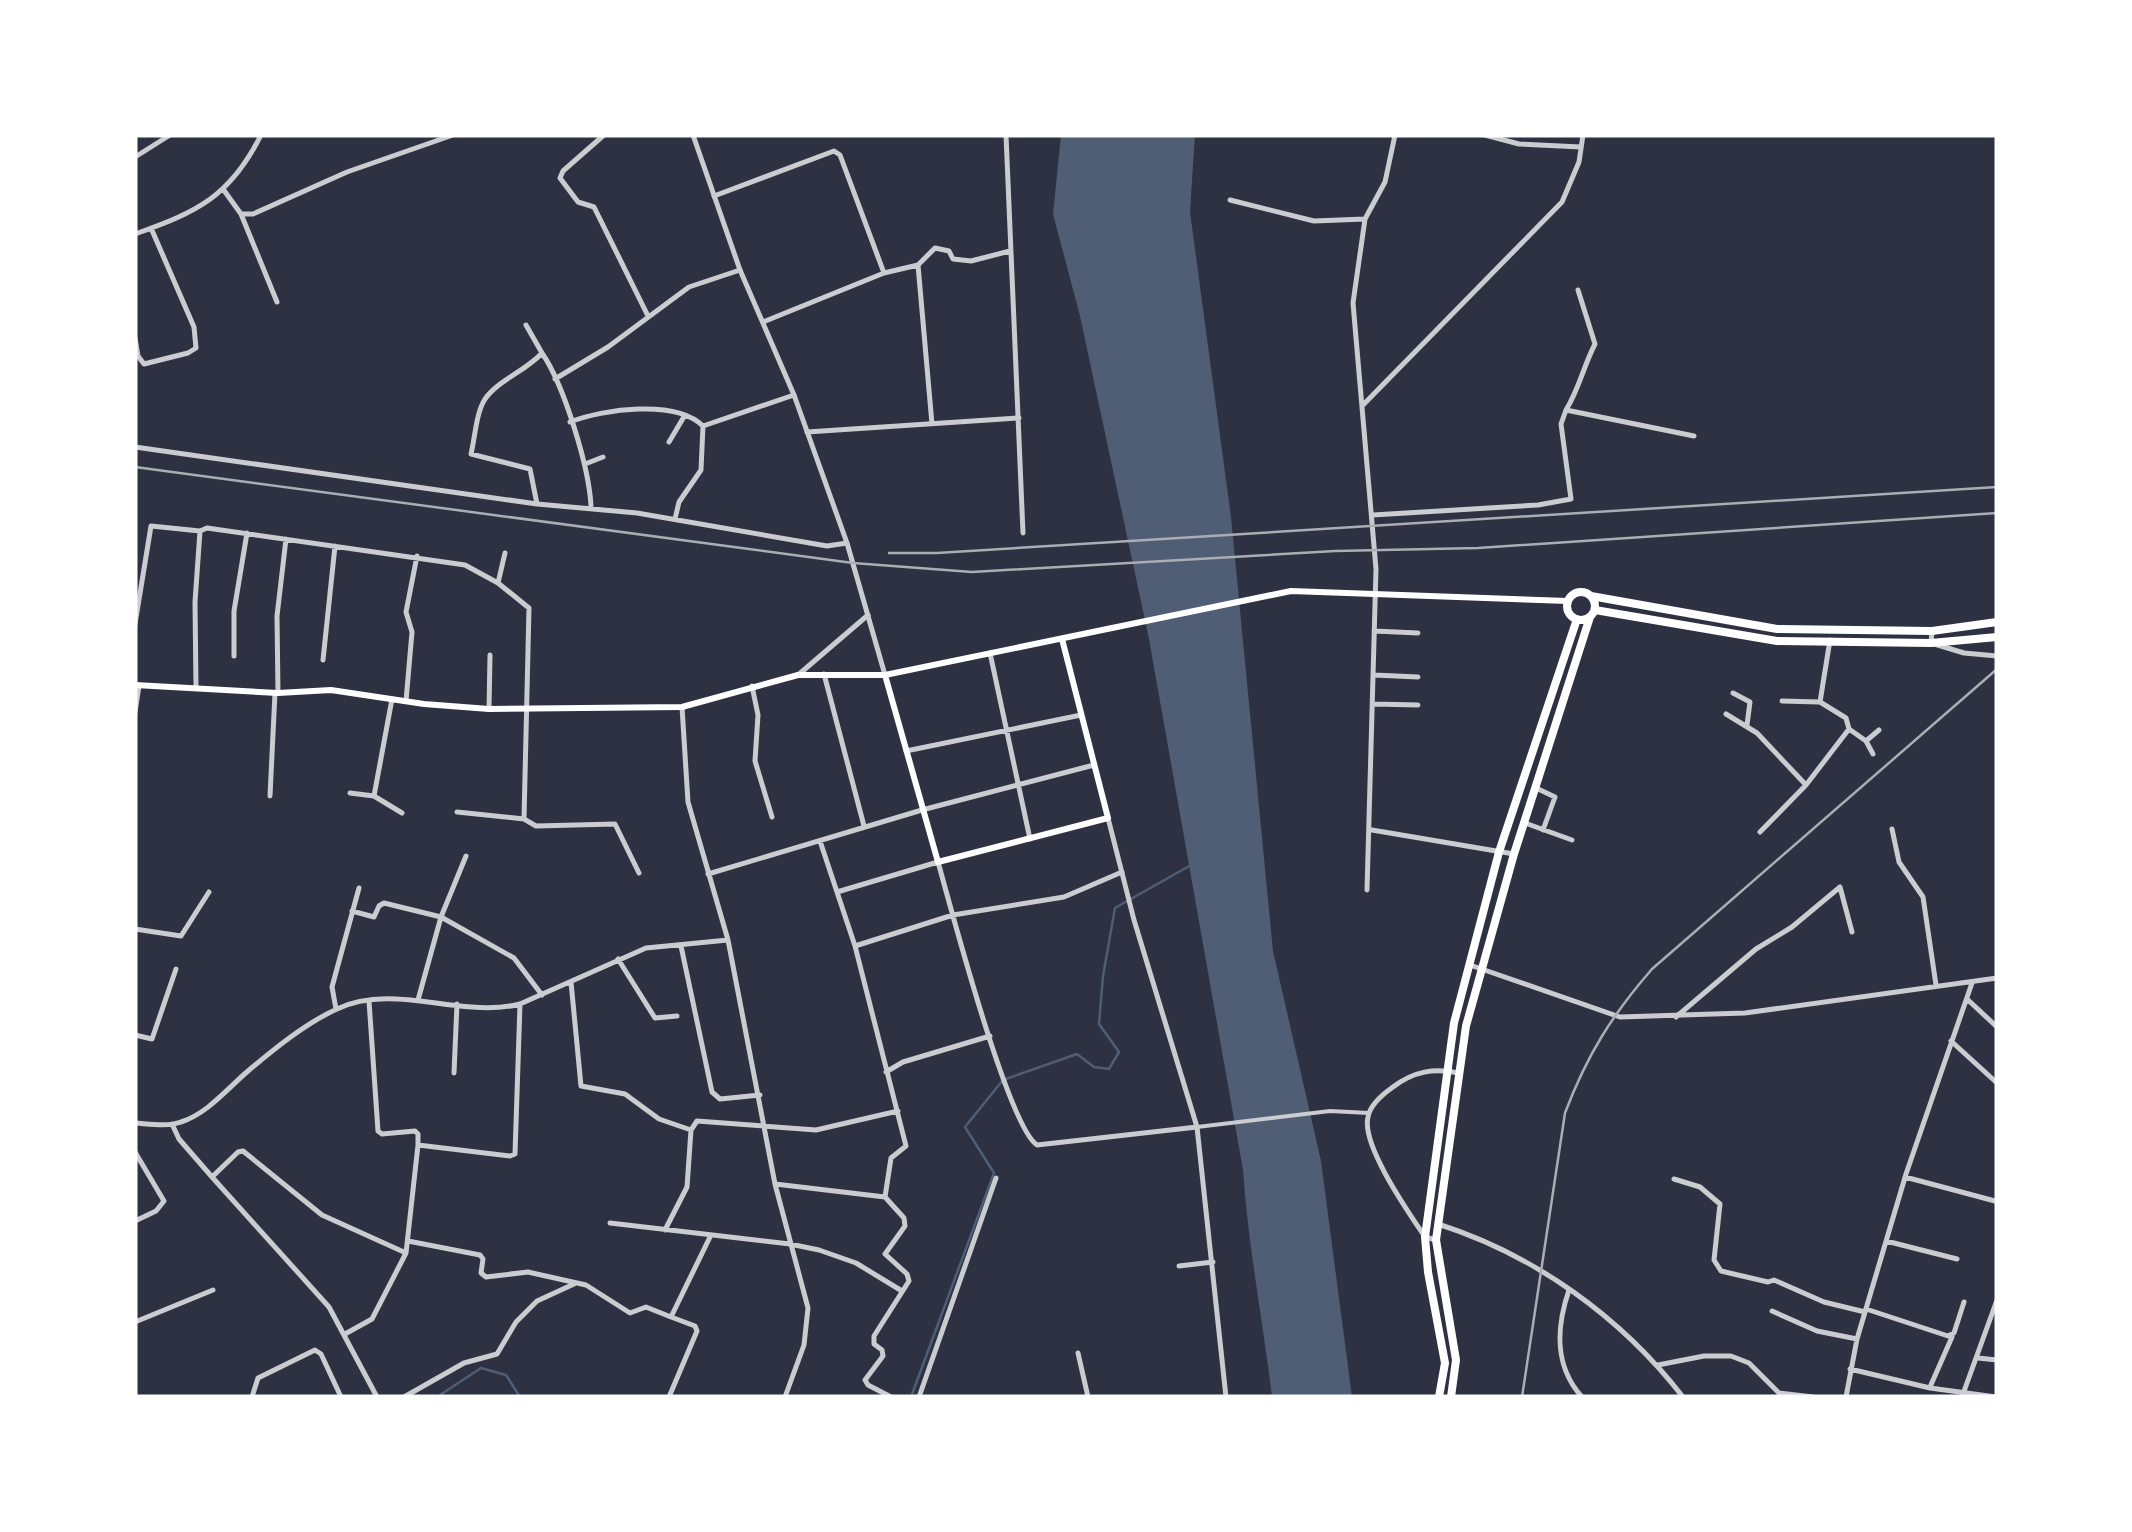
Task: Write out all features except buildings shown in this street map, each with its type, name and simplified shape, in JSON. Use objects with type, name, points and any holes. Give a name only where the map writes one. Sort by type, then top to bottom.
[{"type":"highway","points":[[1577,620],[1568,601],[1578,592],[1777,629],[1932,632],[1997,622]]},
{"type":"highway","points":[[1451,1397],[1456,1360],[1436,1240],[1466,1026],[1514,854],[1592,614],[1591,596]]},
{"type":"highway","points":[[1440,1397],[1444,1357],[1425,1237],[1454,1023],[1500,852],[1577,620],[1592,614],[1777,641],[1932,643],[1997,637]]},
{"type":"main road","points":[[137,686],[277,693],[331,690],[490,709],[682,707],[798,675],[884,675],[1290,591],[1568,601]]},
{"type":"main road","points":[[884,675],[938,862],[1108,818],[1062,639]]},
{"type":"street","points":[[135,157],[170,135]]},
{"type":"street","points":[[135,234],[197,210],[223,189],[261,135]]},
{"type":"street","points":[[241,214],[254,214],[347,172],[453,135]]},
{"type":"street","points":[[604,135],[561,172],[560,178],[578,202],[594,207],[648,316]]},
{"type":"street","points":[[693,135],[712,196],[794,396],[847,544],[884,675]]},
{"type":"street","points":[[1006,135],[1022,533]]},
{"type":"street","points":[[1368,890],[1376,592],[1373,515],[1353,303],[1365,219],[1385,182],[1395,135]]},
{"type":"street","points":[[1485,135],[1519,144],[1581,147]]},
{"type":"street","points":[[1362,406],[1562,202],[1576,171],[1582,135]]},
{"type":"street","points":[[712,196],[834,150],[840,155],[884,274]]},
{"type":"street","points":[[223,189],[241,214],[276,302]]},
{"type":"street","points":[[1230,200],[1314,221],[1365,219]]},
{"type":"street","points":[[135,338],[138,356],[144,364],[196,348],[194,327],[151,228]]},
{"type":"street","points":[[762,322],[884,274],[918,265],[935,248],[948,251],[954,260],[963,262],[1010,251]]},
{"type":"street","points":[[918,265],[932,424]]},
{"type":"street","points":[[556,379],[608,348],[689,288],[740,270]]},
{"type":"street","points":[[1373,515],[1485,509],[1571,499],[1561,424],[1595,344],[1578,290]]},
{"type":"street","points":[[526,325],[556,379],[585,464],[591,506]]},
{"type":"street","points":[[537,504],[530,469],[471,454],[482,403],[542,353]]},
{"type":"street","points":[[570,422],[596,412],[664,410],[685,415],[703,426],[794,396]]},
{"type":"street","points":[[1566,410],[1694,436]]},
{"type":"street","points":[[669,442],[685,415]]},
{"type":"street","points":[[807,432],[1019,418]]},
{"type":"street","points":[[676,519],[679,502],[702,470],[703,426]]},
{"type":"street","points":[[135,447],[537,504],[591,506],[827,546],[847,544]]},
{"type":"street","points":[[585,464],[603,458]]},
{"type":"street","points":[[135,624],[151,526],[247,533],[465,566],[498,583],[529,608],[524,820]]},
{"type":"street","points":[[196,687],[195,602],[200,532]]},
{"type":"street","points":[[234,656],[234,611],[247,533]]},
{"type":"street","points":[[270,796],[277,616],[286,539]]},
{"type":"street","points":[[323,660],[335,546]]},
{"type":"street","points":[[498,583],[505,553]]},
{"type":"street","points":[[406,701],[412,632],[406,612],[417,556]]},
{"type":"street","points":[[798,675],[868,616]]},
{"type":"street","points":[[1374,631],[1418,633]]},
{"type":"street","points":[[1932,632],[1932,643],[1964,653],[1997,656]]},
{"type":"street","points":[[1820,702],[1830,640]]},
{"type":"street","points":[[990,654],[1030,839]]},
{"type":"street","points":[[490,655],[490,709]]},
{"type":"street","points":[[824,674],[864,828]]},
{"type":"street","points":[[1374,675],[1418,677]]},
{"type":"street","points":[[135,712],[137,686]]},
{"type":"street","points":[[752,686],[758,715],[755,761],[772,818]]},
{"type":"street","points":[[1733,693],[1750,702],[1747,725]]},
{"type":"street","points":[[374,796],[392,698]]},
{"type":"street","points":[[1782,702],[1820,702],[1846,718],[1850,729],[1866,741],[1874,754]]},
{"type":"street","points":[[1372,704],[1418,704]]},
{"type":"street","points":[[682,707],[688,802],[728,940],[775,1184],[808,1308],[804,1344],[785,1397]]},
{"type":"street","points":[[906,751],[1081,714]]},
{"type":"street","points":[[1726,714],[1747,725],[1806,785]]},
{"type":"street","points":[[1760,832],[1806,785],[1850,729]]},
{"type":"street","points":[[1866,741],[1879,730]]},
{"type":"street","points":[[708,874],[922,810],[1094,766]]},
{"type":"street","points":[[1536,788],[1554,797],[1543,830]]},
{"type":"street","points":[[350,793],[374,796],[402,813]]},
{"type":"street","points":[[457,812],[524,820],[536,826],[615,824],[639,873]]},
{"type":"street","points":[[1108,818],[1134,920],[1197,1127],[1226,1397]]},
{"type":"street","points":[[1525,823],[1572,840]]},
{"type":"street","points":[[1892,829],[1899,862],[1923,897],[1936,986]]},
{"type":"street","points":[[1372,830],[1514,854]]},
{"type":"street","points":[[820,841],[855,946],[906,1146],[891,1158],[884,1197]]},
{"type":"street","points":[[418,1001],[441,917],[466,856]]},
{"type":"street","points":[[838,892],[938,862],[998,1063],[1028,1139],[1037,1145],[1330,1111],[1370,1112]]},
{"type":"street","points":[[855,946],[953,915],[1064,897],[1122,872]]},
{"type":"street","points":[[1676,1017],[1840,887],[1852,932]]},
{"type":"street","points":[[336,1009],[332,987],[359,888]]},
{"type":"street","points":[[135,929],[181,936],[209,892]]},
{"type":"street","points":[[352,911],[374,916],[380,903],[441,917],[514,958],[542,995]]},
{"type":"street","points":[[135,1123],[172,1124],[202,1111],[253,1067],[336,1009],[369,1000],[505,1008],[646,948],[728,940]]},
{"type":"street","points":[[680,946],[712,1092],[720,1099],[760,1095]]},
{"type":"street","points":[[618,959],[655,1018],[677,1016]]},
{"type":"street","points":[[1470,966],[1620,1017],[1745,1012],[1997,978]]},
{"type":"street","points":[[135,1035],[152,1039],[176,969]]},
{"type":"street","points":[[571,982],[581,1086],[625,1094],[659,1119],[691,1130]]},
{"type":"street","points":[[1846,1397],[1857,1339],[1905,1177],[1972,983]]},
{"type":"street","points":[[1966,998],[1997,1027]]},
{"type":"street","points":[[345,1334],[372,1320],[406,1253],[418,1145],[415,1132],[378,1131],[369,1000]]},
{"type":"street","points":[[454,1072],[457,1004]]},
{"type":"street","points":[[418,1145],[515,1154],[520,1004]]},
{"type":"street","points":[[886,1072],[903,1062],[990,1036]]},
{"type":"street","points":[[1951,1041],[1997,1084]]},
{"type":"street","points":[[1436,1240],[1425,1237],[1386,1176],[1368,1131],[1370,1112],[1380,1098],[1406,1078],[1426,1070],[1460,1073]]},
{"type":"street","points":[[665,1230],[687,1187],[693,1123],[702,1120],[816,1130],[898,1111]]},
{"type":"street","points":[[172,1124],[179,1139],[329,1307],[377,1397]]},
{"type":"street","points":[[212,1177],[242,1151],[322,1215],[406,1253]]},
{"type":"street","points":[[135,1152],[164,1201],[135,1221]]},
{"type":"street","points":[[1905,1177],[1995,1201]]},
{"type":"street","points":[[919,1397],[996,1178]]},
{"type":"street","points":[[1674,1179],[1700,1187],[1720,1204],[1714,1260],[1721,1271],[1774,1280],[1824,1302],[1865,1310],[1943,1336],[1953,1334]]},
{"type":"street","points":[[775,1184],[884,1197],[905,1222],[885,1254],[909,1278],[874,1336],[874,1344],[883,1356],[866,1380],[868,1385],[891,1397]]},
{"type":"street","points":[[610,1223],[790,1244],[856,1262],[902,1290]]},
{"type":"street","points":[[1438,1224],[1486,1239],[1568,1290],[1610,1320],[1658,1365],[1683,1397]]},
{"type":"street","points":[[672,1318],[710,1237]]},
{"type":"street","points":[[408,1241],[480,1255],[484,1259],[481,1272],[486,1277],[528,1272],[577,1283],[594,1288],[630,1313],[646,1307],[695,1326],[697,1331],[669,1397]]},
{"type":"street","points":[[1886,1241],[1957,1259]]},
{"type":"street","points":[[1180,1266],[1213,1262]]},
{"type":"street","points":[[404,1397],[464,1363],[494,1355],[537,1300],[577,1283]]},
{"type":"street","points":[[135,1322],[213,1290]]},
{"type":"street","points":[[1568,1290],[1561,1314],[1560,1348],[1567,1376],[1582,1397]]},
{"type":"street","points":[[1962,1394],[1995,1315],[1997,1300]]},
{"type":"street","points":[[1930,1388],[1964,1302]]},
{"type":"street","points":[[1772,1311],[1817,1331],[1857,1339]]},
{"type":"street","points":[[252,1397],[258,1378],[315,1350],[321,1354],[341,1397]]},
{"type":"street","points":[[1078,1353],[1088,1397]]},
{"type":"street","points":[[1658,1365],[1704,1356],[1731,1356],[1749,1364],[1779,1392],[1813,1397]]},
{"type":"street","points":[[1978,1358],[1997,1360]]},
{"type":"street","points":[[1850,1369],[1930,1388],[1996,1397]]},
{"type":"water","points":[[1061,135],[1195,135],[1190,212],[1231,517],[1273,951],[1321,1161],[1352,1397],[1272,1397],[1243,1170],[1149,639],[1080,316],[1053,214]]},
{"type":"waterway","points":[[911,1397],[994,1173],[965,1127],[1003,1080],[1077,1054],[1094,1067],[1109,1069],[1119,1052],[1099,1024],[1115,908],[1191,865]]},
{"type":"waterway","points":[[437,1397],[481,1368],[506,1375],[520,1397]]},
{"type":"railway","points":[[135,467],[853,563],[972,572],[1335,551],[1478,548],[1997,513]]},
{"type":"railway","points":[[889,553],[1997,487]]},
{"type":"railway","points":[[1522,1397],[1565,1113],[1582,1072],[1613,1019],[1652,969],[1997,669]]}]
